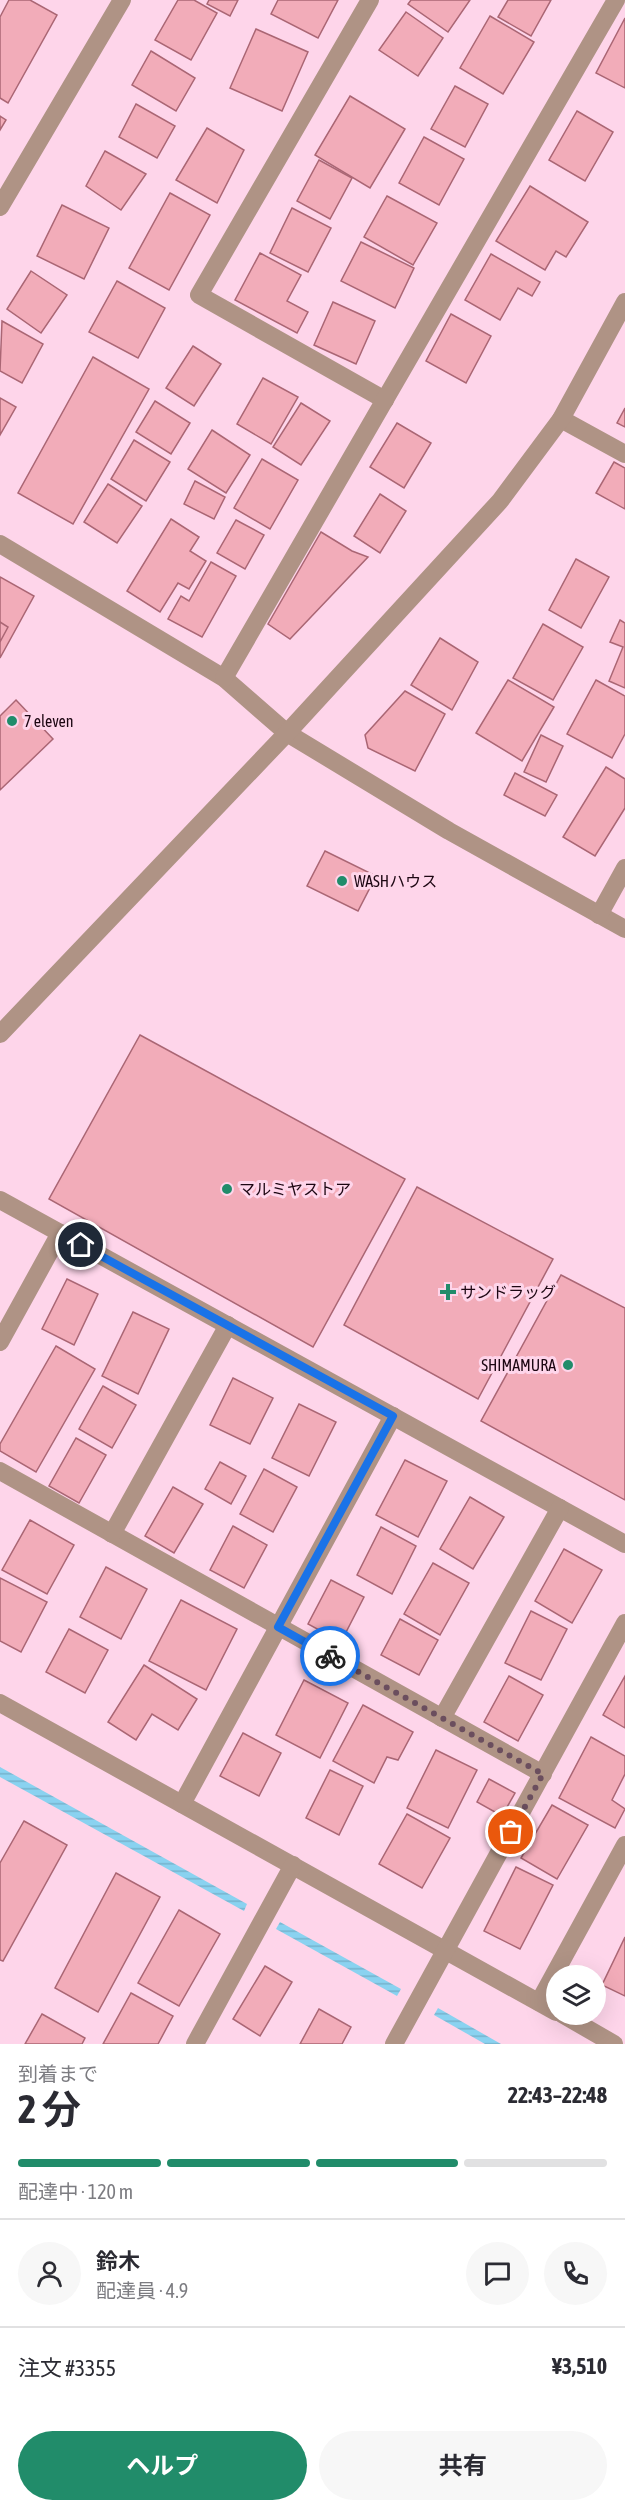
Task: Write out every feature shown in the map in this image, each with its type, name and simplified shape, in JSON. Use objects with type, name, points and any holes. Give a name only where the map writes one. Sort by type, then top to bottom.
[{"type":"street","points":[[0,207],[122,0]]},
{"type":"street","points":[[370,0],[199,295],[385,400]]},
{"type":"street","points":[[224,678],[616,0]]},
{"type":"street","points":[[0,1034],[287,733],[500,501],[561,419],[625,302]]},
{"type":"street","points":[[561,419],[625,454]]},
{"type":"street","points":[[0,544],[224,678],[287,733],[449,831],[625,929]]},
{"type":"street","points":[[599,915],[625,868]]},
{"type":"street","points":[[0,1200],[625,1544]]},
{"type":"street","points":[[0,1342],[60,1233]]},
{"type":"street","points":[[112,1534],[228,1325]]},
{"type":"street","points":[[182,1804],[393,1416]]},
{"type":"street","points":[[0,1471],[543,1774]]},
{"type":"street","points":[[442,1718],[560,1508]]},
{"type":"street","points":[[394,2044],[625,1623]]},
{"type":"street","points":[[0,1703],[546,2006]]},
{"type":"street","points":[[539,2002],[625,1845]]},
{"type":"street","points":[[195,2044],[293,1865]]},
{"type":"street","points":[[581,2025],[614,2044]]},
{"type":"water","points":[[0,1767],[247,1904],[244,1911],[0,1777]]},
{"type":"water","points":[[280,1922],[401,1989],[397,1996],[276,1929]]},
{"type":"water","points":[[438,2008],[501,2044],[485,2044],[434,2015]]},
{"type":"building","points":[[9,0],[30,0],[57,15],[8,103],[0,98],[0,17]]},
{"type":"building","points":[[178,0],[194,0],[217,13],[191,60],[155,40]]},
{"type":"building","points":[[209,0],[238,0],[230,16],[207,4]]},
{"type":"building","points":[[278,0],[338,0],[318,38],[271,14]]},
{"type":"building","points":[[411,0],[470,0],[448,32],[408,4]]},
{"type":"building","points":[[508,0],[551,0],[531,36],[498,17]]},
{"type":"building","points":[[406,12],[443,38],[418,76],[379,50]]},
{"type":"building","points":[[490,16],[534,42],[503,94],[460,68]]},
{"type":"building","points":[[625,18],[625,88],[596,73]]},
{"type":"building","points":[[256,29],[308,52],[282,111],[230,88]]},
{"type":"building","points":[[151,51],[195,78],[176,111],[132,85]]},
{"type":"building","points":[[455,86],[488,104],[465,147],[431,129]]},
{"type":"building","points":[[350,96],[405,129],[370,188],[315,155]]},
{"type":"building","points":[[136,104],[175,126],[157,158],[119,137]]},
{"type":"building","points":[[577,111],[613,132],[585,181],[549,160]]},
{"type":"building","points":[[0,116],[6,120],[0,130]]},
{"type":"building","points":[[207,128],[244,150],[217,203],[176,180]]},
{"type":"building","points":[[424,137],[464,159],[439,205],[399,183]]},
{"type":"building","points":[[105,151],[146,174],[121,210],[86,186]]},
{"type":"building","points":[[319,160],[352,178],[330,219],[297,201]]},
{"type":"building","points":[[530,186],[588,222],[566,257],[556,251],[545,270],[496,241]]},
{"type":"building","points":[[170,193],[210,215],[169,290],[129,268]]},
{"type":"building","points":[[387,196],[437,223],[413,265],[364,237]]},
{"type":"building","points":[[62,205],[109,228],[84,279],[37,256]]},
{"type":"building","points":[[292,208],[331,228],[308,272],[270,253]]},
{"type":"building","points":[[361,242],[414,268],[395,308],[341,281]]},
{"type":"building","points":[[260,253],[301,275],[287,301],[308,312],[297,333],[235,300]]},
{"type":"building","points":[[491,254],[540,282],[532,296],[518,288],[500,320],[465,300]]},
{"type":"building","points":[[31,271],[67,295],[41,333],[7,309]]},
{"type":"building","points":[[117,281],[165,308],[138,358],[89,332]]},
{"type":"building","points":[[333,302],[375,321],[356,364],[314,345]]},
{"type":"building","points":[[451,314],[491,336],[466,383],[426,361]]},
{"type":"building","points":[[2,321],[43,344],[22,383],[0,371]]},
{"type":"building","points":[[193,346],[221,364],[194,406],[166,388]]},
{"type":"building","points":[[93,357],[149,389],[73,524],[18,493]]},
{"type":"building","points":[[263,378],[298,397],[271,444],[237,424]]},
{"type":"building","points":[[0,398],[16,407],[0,435]]},
{"type":"building","points":[[155,401],[190,423],[171,454],[136,432]]},
{"type":"building","points":[[301,403],[330,421],[301,465],[273,447]]},
{"type":"building","points":[[625,408],[625,427],[617,423]]},
{"type":"building","points":[[397,423],[431,443],[404,488],[370,467]]},
{"type":"building","points":[[212,430],[250,455],[226,493],[188,469]]},
{"type":"building","points":[[134,440],[170,462],[146,501],[111,479]]},
{"type":"building","points":[[262,459],[298,480],[270,529],[234,508]]},
{"type":"building","points":[[614,462],[625,468],[625,509],[596,493]]},
{"type":"building","points":[[195,481],[225,497],[214,519],[184,504]]},
{"type":"building","points":[[108,484],[142,506],[117,543],[84,522]]},
{"type":"building","points":[[380,494],[406,511],[380,553],[354,536]]},
{"type":"building","points":[[171,519],[199,537],[190,551],[206,561],[189,589],[178,583],[160,612],[127,591]]},
{"type":"building","points":[[236,520],[264,535],[245,569],[217,553]]},
{"type":"building","points":[[321,532],[352,551],[368,557],[290,639],[268,624]]},
{"type":"building","points":[[576,559],[609,577],[581,628],[549,610]]},
{"type":"building","points":[[211,562],[236,576],[202,637],[168,619],[181,596],[189,601]]},
{"type":"building","points":[[0,577],[34,596],[0,658]]},
{"type":"building","points":[[620,620],[625,623],[625,688],[609,681],[623,647],[610,642]]},
{"type":"building","points":[[0,622],[8,627],[0,642]]},
{"type":"building","points":[[543,624],[583,647],[553,700],[513,678]]},
{"type":"building","points":[[440,638],[478,662],[452,710],[411,685]]},
{"type":"building","points":[[508,680],[554,707],[522,761],[476,733]]},
{"type":"building","points":[[596,680],[625,696],[625,734],[612,758],[567,734]]},
{"type":"building","points":[[405,691],[445,714],[415,771],[368,748],[365,735]]},
{"type":"building","points":[[16,700],[53,739],[0,790],[0,716]]},
{"type":"building","points":[[541,735],[563,746],[546,782],[524,772]]},
{"type":"building","points":[[606,767],[625,779],[625,808],[595,856],[563,837]]},
{"type":"building","points":[[515,773],[557,795],[545,816],[504,795]]},
{"type":"building","name":"WASHハウス","points":[[325,851],[376,876],[358,911],[307,886]]},
{"type":"building","name":"マルミヤストア","points":[[140,1035],[405,1179],[313,1347],[49,1199]]},
{"type":"building","name":"サンドラッグ","points":[[417,1187],[553,1259],[478,1399],[344,1325]]},
{"type":"building","name":"SHIMAMURA","points":[[561,1275],[625,1308],[625,1500],[481,1421]]},
{"type":"building","points":[[67,1279],[98,1294],[74,1345],[42,1329]]},
{"type":"building","points":[[133,1312],[169,1329],[138,1394],[102,1376]]},
{"type":"building","points":[[56,1346],[95,1369],[36,1472],[0,1451],[0,1444]]},
{"type":"building","points":[[233,1378],[273,1398],[250,1444],[210,1425]]},
{"type":"building","points":[[103,1386],[136,1405],[112,1448],[79,1429]]},
{"type":"building","points":[[299,1404],[336,1422],[309,1476],[272,1458]]},
{"type":"building","points":[[76,1438],[106,1455],[79,1503],[49,1486]]},
{"type":"building","points":[[405,1460],[447,1481],[418,1537],[376,1515]]},
{"type":"building","points":[[220,1462],[246,1476],[231,1504],[205,1489]]},
{"type":"building","points":[[264,1469],[297,1487],[273,1532],[240,1514]]},
{"type":"building","points":[[173,1487],[203,1504],[174,1553],[145,1536]]},
{"type":"building","points":[[470,1497],[504,1517],[473,1569],[440,1549]]},
{"type":"building","points":[[30,1520],[74,1545],[47,1594],[2,1570]]},
{"type":"building","points":[[233,1526],[267,1545],[244,1588],[210,1570]]},
{"type":"building","points":[[381,1527],[416,1546],[392,1594],[357,1575]]},
{"type":"building","points":[[564,1549],[602,1570],[572,1623],[535,1601]]},
{"type":"building","points":[[433,1563],[469,1583],[440,1635],[404,1614]]},
{"type":"building","points":[[106,1567],[147,1589],[121,1639],[80,1617]]},
{"type":"building","points":[[0,1578],[47,1602],[21,1652],[0,1641]]},
{"type":"building","points":[[331,1580],[364,1597],[341,1642],[308,1624]]},
{"type":"building","points":[[181,1600],[237,1629],[206,1690],[149,1661]]},
{"type":"building","points":[[531,1611],[567,1629],[541,1680],[505,1663]]},
{"type":"building","points":[[400,1619],[438,1640],[419,1675],[381,1655]]},
{"type":"building","points":[[69,1629],[108,1650],[85,1693],[46,1672]]},
{"type":"building","points":[[144,1665],[197,1699],[178,1730],[152,1714],[136,1740],[108,1722]]},
{"type":"building","points":[[509,1676],[543,1695],[518,1741],[484,1722]]},
{"type":"building","points":[[625,1676],[625,1728],[603,1715]]},
{"type":"building","points":[[304,1680],[348,1703],[320,1758],[276,1735]]},
{"type":"building","points":[[363,1705],[413,1732],[398,1760],[387,1757],[374,1783],[333,1761]]},
{"type":"building","points":[[243,1733],[281,1753],[259,1796],[220,1776]]},
{"type":"building","points":[[591,1737],[625,1756],[625,1774],[612,1800],[625,1809],[615,1828],[559,1798]]},
{"type":"building","points":[[436,1750],[477,1770],[448,1828],[407,1808]]},
{"type":"building","points":[[330,1770],[363,1786],[339,1835],[306,1818]]},
{"type":"building","points":[[489,1779],[515,1793],[502,1816],[477,1802]]},
{"type":"building","points":[[552,1805],[588,1825],[557,1879],[521,1858]]},
{"type":"building","points":[[407,1814],[450,1838],[422,1888],[379,1864]]},
{"type":"building","points":[[24,1821],[67,1845],[3,1961],[0,1960],[0,1863]]},
{"type":"building","points":[[516,1867],[553,1885],[520,1949],[484,1931]]},
{"type":"building","points":[[116,1873],[160,1897],[98,2012],[55,1988]]},
{"type":"building","points":[[179,1910],[220,1934],[179,2006],[138,1983]]},
{"type":"building","points":[[625,1937],[625,1996],[606,1987],[606,1977]]},
{"type":"building","points":[[265,1966],[292,1982],[260,2036],[233,2019]]},
{"type":"building","points":[[131,1993],[173,2016],[158,2044],[103,2044]]},
{"type":"building","points":[[319,2009],[351,2027],[342,2044],[300,2044]]},
{"type":"building","points":[[42,2014],[85,2038],[82,2044],[25,2044]]},
{"type":"way so far","points":[[330,1656],[543,1774],[511,1832]]},
{"type":"place","name":"7 eleven","points":[[12,721]]},
{"type":"place","name":"WASHハウス","points":[[342,881]]},
{"type":"place","name":"マルミヤストア","points":[[227,1189]]},
{"type":"place","name":"サンドラッグ","points":[[448,1292]]},
{"type":"place","name":"SHIMAMURA","points":[[568,1365]]},
{"type":"route","points":[[81,1245],[393,1416],[278,1627],[330,1656]]}]
